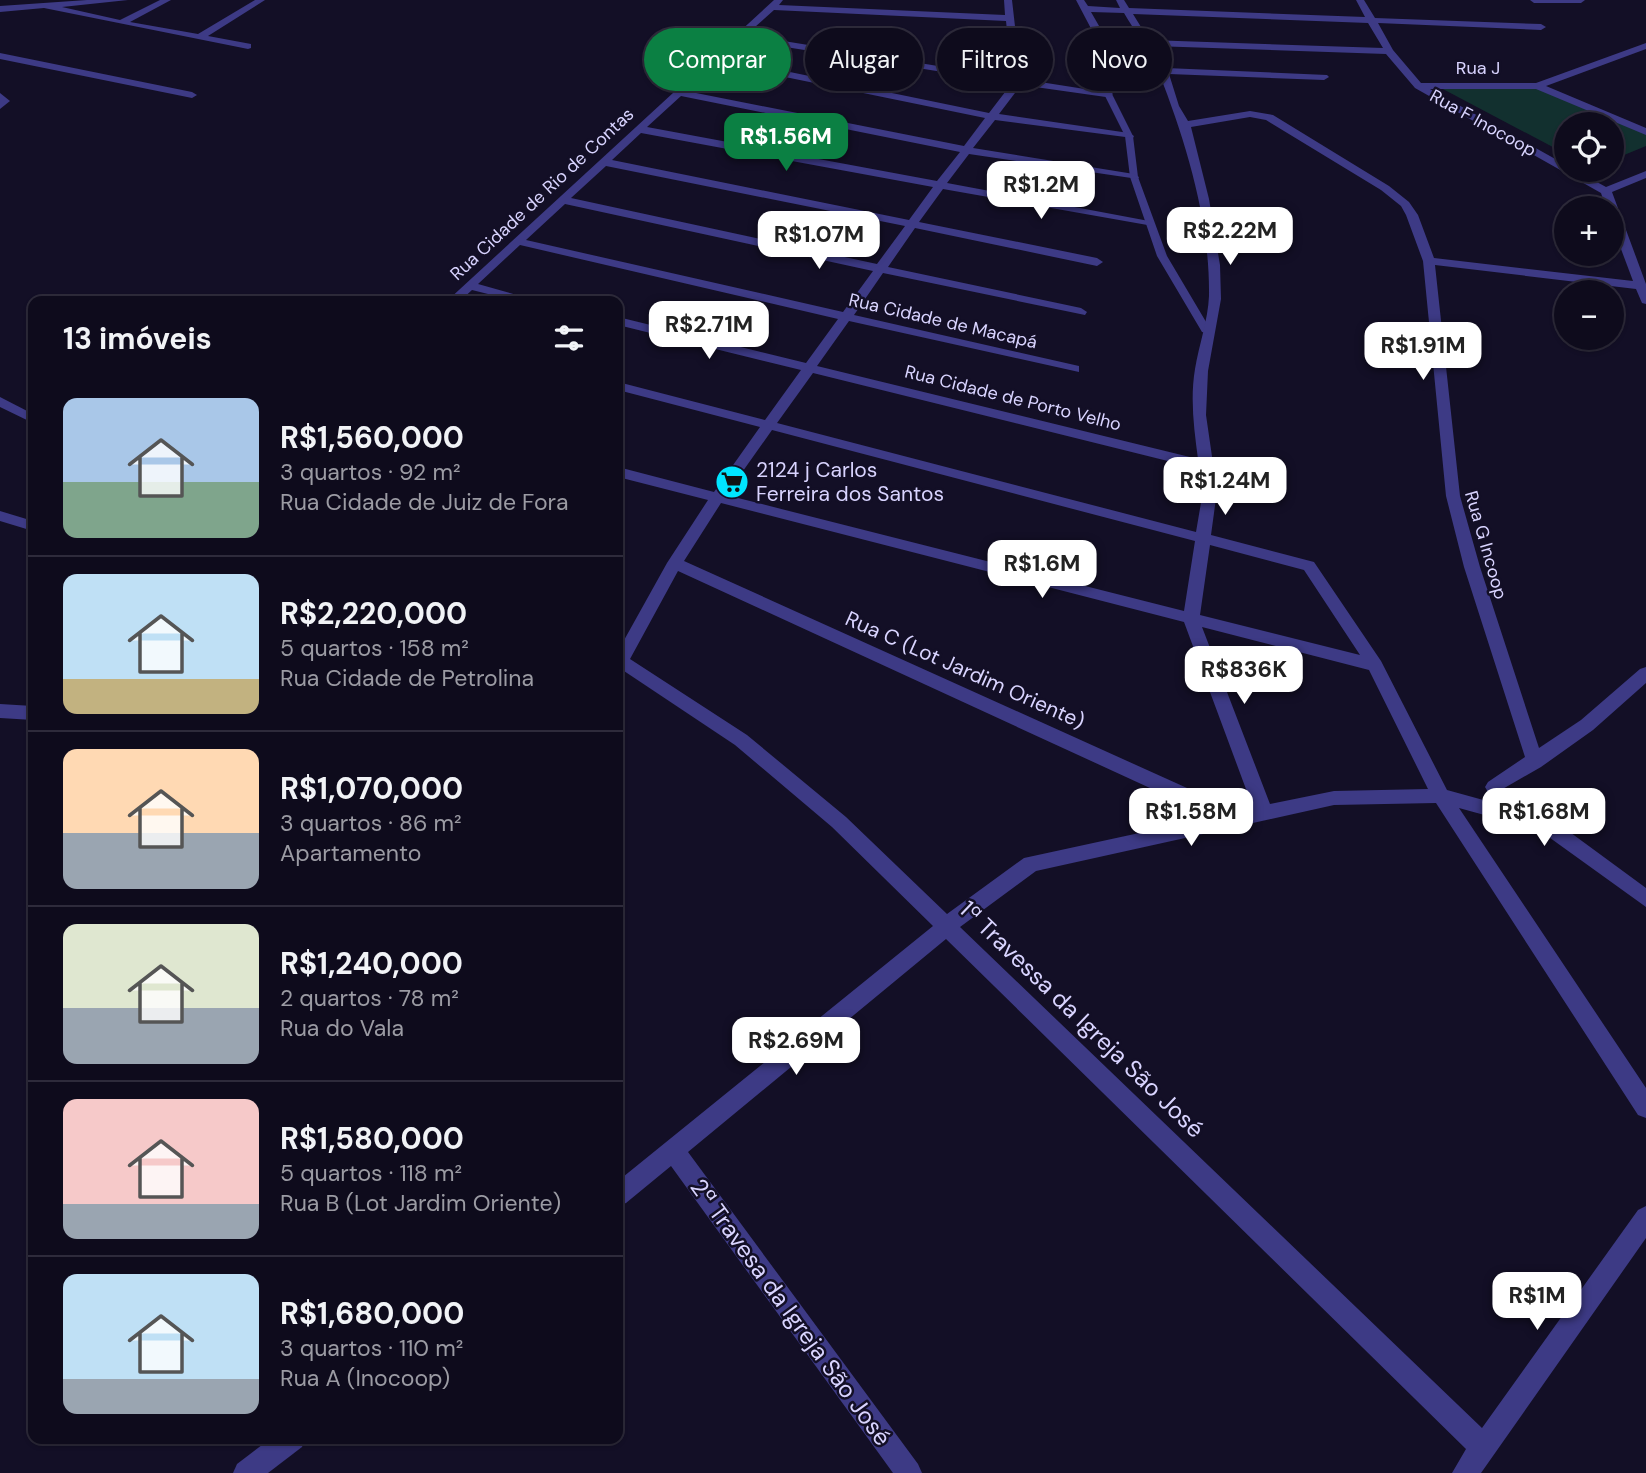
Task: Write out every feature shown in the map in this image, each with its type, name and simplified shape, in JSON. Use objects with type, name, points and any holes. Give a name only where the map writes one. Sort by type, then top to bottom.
[{"type":"street","points":[[0,9],[124,0]]},
{"type":"street","points":[[121,23],[167,0]]},
{"type":"street","points":[[200,37],[261,0]]},
{"type":"street","points":[[1008,0],[1011,28]]},
{"type":"street","points":[[1120,0],[1136,28]]},
{"type":"street","name":"Rua F Inocoop","points":[[1360,0],[1389,51],[1418,86],[1554,162]]},
{"type":"street","points":[[1534,0],[1581,0]]},
{"type":"street","points":[[775,4],[1010,18]]},
{"type":"street","name":"Rua Cidade de Rio de Contas","points":[[748,28],[775,4]]},
{"type":"street","points":[[1082,4],[1125,12],[1541,27]]},
{"type":"street","points":[[1053,88],[1109,96],[1101,38],[1082,4]]},
{"type":"street","points":[[45,6],[248,46]]},
{"type":"street","points":[[1172,44],[1389,51]]},
{"type":"street","points":[[791,46],[937,70]]},
{"type":"street","name":"Rua J","points":[[1418,86],[1537,86],[1646,46]]},
{"type":"street","points":[[0,56],[192,95]]},
{"type":"street","points":[[1172,71],[1324,77]]},
{"type":"street","points":[[791,75],[991,116],[1129,136]]},
{"type":"street","name":"Rua J","points":[[1537,86],[1646,132]]},
{"type":"street","points":[[623,653],[674,563],[718,496],[940,185],[1011,91]]},
{"type":"street","points":[[1169,91],[1185,125],[1196,159],[1214,265],[1215,299],[1207,332],[1199,415],[1210,491],[1191,620],[1261,805]]},
{"type":"street","points":[[677,92],[967,150],[1134,177]]},
{"type":"street","name":"Rua Cidade de Rio de Contas","points":[[458,296],[677,92]]},
{"type":"street","points":[[0,96],[5,101],[0,106]]},
{"type":"street","name":"Rua G Incoop","points":[[1185,125],[1250,114],[1269,117],[1385,188],[1405,205],[1429,261],[1452,496],[1535,762]]},
{"type":"street","points":[[639,129],[1149,224]]},
{"type":"street","points":[[604,162],[1097,262]]},
{"type":"street","points":[[1607,196],[1606,191],[1646,174]]},
{"type":"street","name":"Rua F Inocoop","points":[[1590,182],[1606,191]]},
{"type":"street","points":[[563,200],[1081,312]]},
{"type":"street","name":"Rua Cidade de Macapá","points":[[517,242],[1074,369]]},
{"type":"street","points":[[1624,242],[1646,300]]},
{"type":"street","points":[[1429,261],[1641,286]]},
{"type":"street","points":[[469,286],[511,296]]},
{"type":"street","name":"Rua Cidade de Porto Velho","points":[[623,322],[1207,466]]},
{"type":"street","points":[[623,387],[1309,566],[1375,666],[1441,796],[1646,1107]]},
{"type":"street","points":[[0,401],[28,416]]},
{"type":"street","points":[[623,473],[1375,666]]},
{"type":"street","points":[[0,516],[28,524]]},
{"type":"street","name":"Rua C (Lot Jardim Oriente)","points":[[674,563],[1236,819]]},
{"type":"street","name":"1ª Travessa da Igreja São José","points":[[623,663],[741,740],[839,822],[1483,1447]]},
{"type":"street","points":[[1494,787],[1587,725],[1646,673]]},
{"type":"street","points":[[0,711],[28,713]]},
{"type":"street","points":[[623,1191],[948,925],[1031,864],[1334,797],[1441,796],[1545,824],[1646,900]]},
{"type":"street","name":"2ª Travesa da Igreja São José","points":[[673,1150],[909,1473]]},
{"type":"street","points":[[1465,1473],[1646,1218]]},
{"type":"street","points":[[246,1473],[285,1444]]},
{"type":"lane","points":[[1109,96],[1129,136],[1134,177],[1162,256],[1207,332]]},
{"type":"green space","points":[[1535,87],[1594,112],[1554,112],[1554,148],[1441,88]]},
{"type":"green space","points":[[1624,125],[1646,134],[1646,146],[1624,155]]},
{"type":"place","name":"2124 j Carlos Ferreira dos Santos","points":[[732,482]]}]
